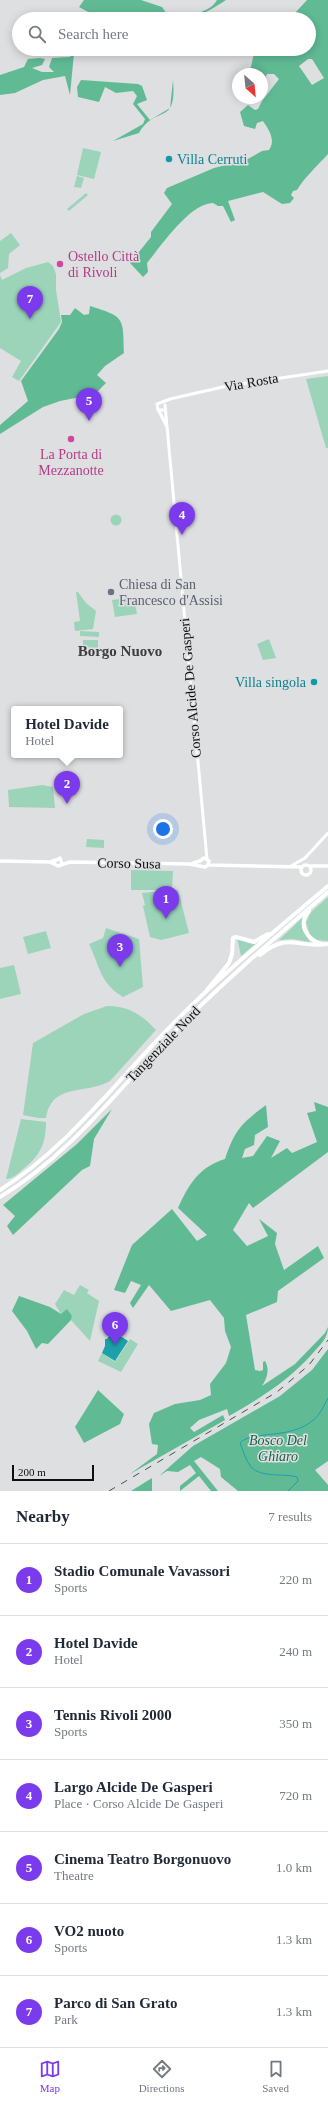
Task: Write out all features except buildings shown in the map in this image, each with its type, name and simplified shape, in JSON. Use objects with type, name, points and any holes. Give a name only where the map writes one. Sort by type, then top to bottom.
[{"type":"highway","name":"Tangenziale Nord","points":[[0,1190],[31,1169],[64,1140],[170,1026],[243,959],[328,886]]},
{"type":"highway","name":"Tangenziale Nord","points":[[0,1197],[38,1172],[70,1143],[176,1030],[246,964],[328,893]]},
{"type":"highway","points":[[322,944],[308,937],[304,930],[304,922],[309,912],[328,893]]},
{"type":"highway","points":[[206,993],[210,984],[223,973],[229,963],[232,954],[233,938],[236,937],[250,942],[258,940],[295,914]]},
{"type":"highway","points":[[246,964],[280,942],[290,941],[328,944]]},
{"type":"main road","points":[[1,861],[55,862],[58,866],[62,862],[59,858],[55,862]]},
{"type":"main road","name":"Corso Susa","points":[[62,862],[189,864],[205,861],[221,865],[292,866],[302,868]]},
{"type":"main road","points":[[310,868],[306,875],[302,868],[307,865],[310,868],[328,866]]},
{"type":"street","name":"Via Rosta","points":[[162,402],[261,380],[328,371]]},
{"type":"street","name":"Via Rosta","points":[[165,405],[176,398]]},
{"type":"street","points":[[162,402],[165,405],[164,410],[159,411],[156,405],[162,402]]},
{"type":"street","name":"Corso Alcide De Gasperi","points":[[164,410],[167,428],[205,861]]},
{"type":"street","name":"Corso Alcide De Gasperi","points":[[159,411],[167,428]]},
{"type":"street","points":[[292,866],[306,858],[328,833]]},
{"type":"green space","points":[[84,0],[141,0],[162,7],[166,12],[88,12],[79,7]]},
{"type":"green space","points":[[217,0],[226,0],[206,12],[201,12],[213,5]]},
{"type":"green space","points":[[307,0],[328,0],[328,154],[307,176],[297,190],[293,191],[291,195],[294,198],[290,203],[282,204],[263,192],[228,201],[235,220],[231,222],[223,206],[218,206],[213,203],[204,205],[195,210],[177,227],[147,263],[148,272],[143,277],[130,263],[151,237],[151,232],[172,204],[164,193],[167,188],[214,168],[246,160],[262,151],[269,150],[272,139],[263,121],[257,123],[255,129],[244,126],[240,112],[248,105],[255,110],[258,109],[260,104],[268,104],[268,93],[279,79],[274,74],[268,74],[268,68],[251,68],[253,56],[316,56],[316,12],[296,12]],"holes":[[[308,59],[312,59],[324,78],[312,85],[299,66]]]},
{"type":"green space","points":[[74,56],[70,95],[65,76],[43,80],[15,93],[0,95],[0,75],[24,67],[28,59],[45,59],[42,65],[32,68],[42,72],[54,72],[49,67],[52,58]]},
{"type":"green space","points":[[81,80],[138,84],[142,86],[147,100],[137,104],[150,120],[169,108],[164,113],[146,124],[139,133],[113,141],[143,124],[145,119],[133,104],[137,96],[133,91],[116,93],[105,87],[99,102],[78,97],[77,87]]},
{"type":"green space","points":[[173,80],[172,104],[170,107]]},
{"type":"green space","points":[[83,148],[101,152],[94,179],[77,175]]},
{"type":"green space","points":[[77,176],[84,178],[81,188],[74,187]]},
{"type":"green space","points":[[86,193],[88,195],[69,211],[67,209]]},
{"type":"green space","points":[[11,233],[20,245],[9,254],[8,268],[0,273],[0,241]]},
{"type":"green space","points":[[48,262],[53,266],[56,274],[56,290],[61,322],[19,381],[12,377],[21,361],[0,348],[0,275],[2,280],[26,268]]},
{"type":"green space","points":[[90,306],[116,316],[122,325],[124,353],[105,366],[97,375],[106,383],[95,394],[60,401],[43,407],[0,434],[0,425],[28,401],[21,381],[59,329],[62,322],[61,315],[70,315],[75,308],[84,315],[89,314]]},
{"type":"green space","points":[[328,376],[328,448],[326,448],[306,379]]},
{"type":"green space","points":[[116,514],[120,516],[122,520],[120,524],[116,526],[112,524],[110,520],[112,516]]},
{"type":"green space","points":[[76,592],[78,592],[86,603],[96,611],[93,629],[75,631],[74,622],[80,621]]},
{"type":"green space","points":[[134,597],[137,614],[115,617],[112,600]]},
{"type":"green space","points":[[80,631],[99,632],[99,637],[80,636]]},
{"type":"green space","points":[[269,639],[276,658],[263,660],[257,644]]},
{"type":"green space","points":[[83,640],[98,640],[98,648],[83,647]]},
{"type":"green space","points":[[42,785],[53,787],[55,808],[9,807],[8,790]]},
{"type":"green space","points":[[87,839],[104,840],[104,848],[86,847]]},
{"type":"green space","points":[[131,870],[173,871],[172,890],[131,890]]},
{"type":"green space","points":[[178,890],[189,933],[161,940],[150,937],[143,906],[145,905],[142,893]]},
{"type":"green space","points":[[328,897],[328,941],[316,940],[310,935],[306,922],[311,912]]},
{"type":"green space","points":[[302,918],[302,928],[310,942],[293,939],[279,940]]},
{"type":"green space","points":[[106,928],[139,939],[143,987],[123,997],[115,992],[105,980],[89,944],[103,938]]},
{"type":"green space","points":[[46,931],[51,948],[28,954],[23,937]]},
{"type":"green space","points":[[237,938],[248,943],[255,944],[241,956]]},
{"type":"green space","points":[[14,965],[21,994],[0,999],[0,968]]},
{"type":"green space","points":[[107,1006],[115,1006],[134,1012],[146,1020],[156,1030],[110,1081],[91,1088],[71,1091],[63,1094],[55,1099],[49,1107],[46,1118],[23,1115],[33,1043],[84,1014]]},
{"type":"green space","points":[[314,1102],[328,1107],[328,1152],[253,1208],[249,1203],[233,1230],[247,1246],[268,1236],[259,1219],[277,1233],[275,1244],[284,1270],[318,1246],[324,1258],[278,1291],[277,1302],[246,1315],[255,1370],[263,1370],[263,1362],[265,1361],[267,1364],[268,1371],[262,1386],[295,1364],[325,1333],[328,1327],[325,1338],[304,1363],[274,1388],[229,1416],[227,1409],[199,1420],[190,1428],[194,1432],[223,1415],[225,1420],[130,1474],[157,1454],[158,1445],[152,1444],[149,1424],[154,1413],[175,1404],[200,1400],[211,1395],[210,1384],[226,1363],[231,1347],[225,1331],[224,1318],[210,1300],[171,1311],[149,1285],[133,1308],[130,1303],[141,1285],[131,1281],[125,1293],[114,1290],[132,1245],[172,1209],[197,1241],[207,1235],[178,1208],[191,1184],[208,1167],[225,1159],[236,1133],[245,1122],[266,1105],[268,1127],[255,1135],[254,1145],[245,1149],[242,1158],[253,1156],[267,1136],[280,1141],[271,1158],[287,1148],[292,1153],[317,1142],[307,1113],[316,1111]]},
{"type":"green space","points":[[112,1109],[94,1139],[90,1166],[82,1170],[13,1235],[7,1226],[15,1216],[3,1205],[77,1144]]},
{"type":"green space","points":[[21,1119],[46,1122],[45,1137],[41,1149],[33,1160],[17,1175],[6,1179]]},
{"type":"green space","points":[[80,1285],[89,1290],[87,1293],[99,1301],[90,1341],[71,1320],[72,1316],[61,1314],[55,1304],[64,1290],[74,1295]]},
{"type":"green space","points":[[19,1296],[50,1307],[61,1314],[67,1309],[72,1316],[71,1320],[48,1344],[42,1343],[36,1349],[27,1331],[12,1311]]},
{"type":"green space","points":[[130,1339],[138,1344],[121,1372],[98,1361],[102,1353],[115,1362]]},
{"type":"green space","name":"Bosco Del Ghiaro","points":[[328,1349],[328,1461],[315,1470],[328,1485],[328,1491],[238,1491],[221,1477],[220,1469],[201,1457],[194,1461],[218,1491],[211,1491],[199,1476],[180,1491],[180,1486],[196,1473],[190,1465],[178,1472],[167,1471],[159,1476],[193,1446],[280,1396],[312,1370]]},
{"type":"green space","points":[[98,1390],[124,1414],[120,1424],[84,1443],[75,1427]]},
{"type":"green space","points":[[152,1478],[152,1491],[131,1491]]},
{"type":"water","points":[[113,1331],[128,1341],[115,1361],[102,1353],[105,1346],[105,1339],[107,1339]]},
{"type":"waterway","points":[[288,1491],[298,1481],[297,1477],[260,1473],[251,1467],[240,1443],[254,1436],[288,1432],[310,1423],[322,1410],[328,1398]]},
{"type":"railway","points":[[109,1491],[277,1392],[309,1365],[328,1340]]},
{"type":"place","name":"Villa Cerruti","points":[[169,159]]},
{"type":"place","name":"Ostello Città di Rivoli","points":[[60,264]]},
{"type":"place","name":"Parco di San Grato","points":[[30,319]]},
{"type":"place","name":"Cinema Teatro Borgonuovo","points":[[89,421]]},
{"type":"place","name":"La Porta di Mezzanotte","points":[[71,439]]},
{"type":"place","name":"Largo Alcide De Gasperi","points":[[182,535]]},
{"type":"place","name":"Chiesa di San Francesco d'Assisi","points":[[111,592]]},
{"type":"place","name":"Villa singola","points":[[314,682]]},
{"type":"place","name":"Hotel Davide","points":[[67,804]]},
{"type":"place","name":"Stadio Comunale Vavassori","points":[[166,919]]},
{"type":"place","name":"Tennis Rivoli 2000","points":[[120,967]]},
{"type":"place","name":"VO2 nuoto","points":[[115,1345]]},
{"type":"district","name":"Borgo Nuovo","points":[[120,651]]}]
